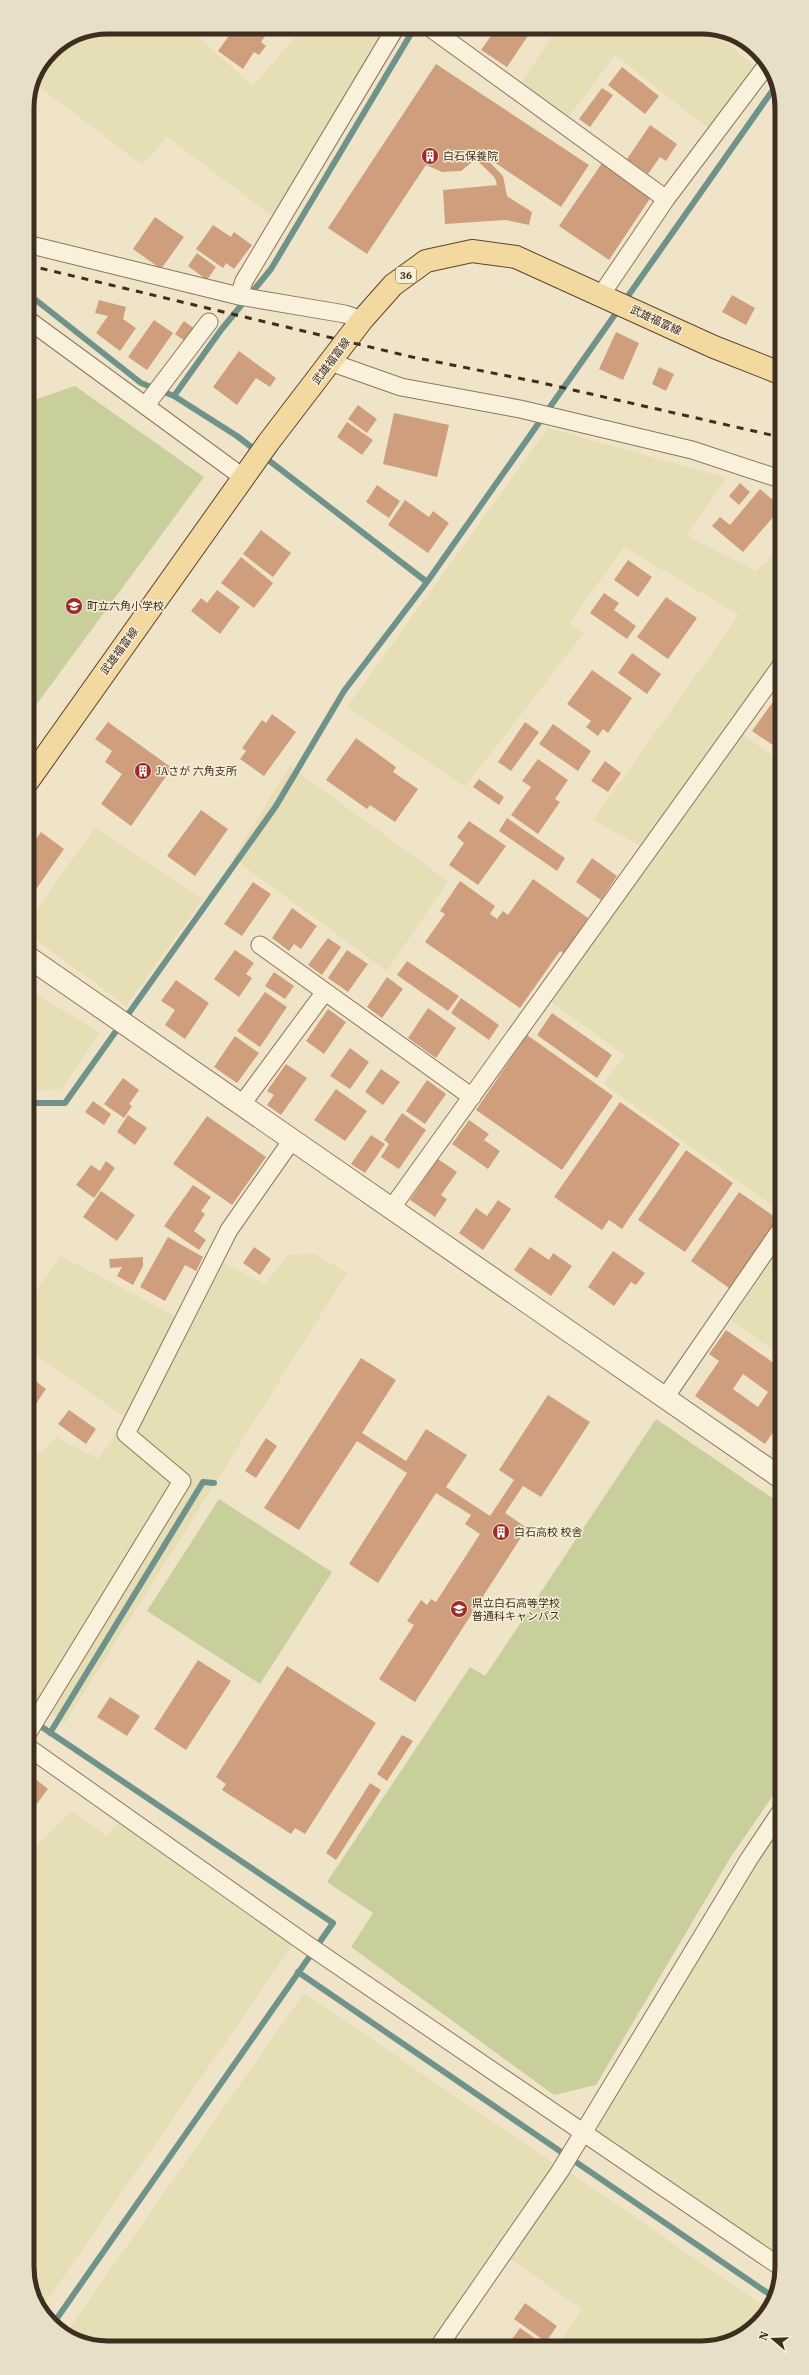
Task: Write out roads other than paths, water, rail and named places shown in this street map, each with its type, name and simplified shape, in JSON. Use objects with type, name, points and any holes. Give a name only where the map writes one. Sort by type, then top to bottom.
[{"type":"main road","name":"武雄福富線","points":[[34,772],[108,666],[268,443],[362,320],[393,285],[426,261],[472,251],[516,257],[714,347],[775,371]]},
{"type":"street","points":[[239,296],[244,281],[391,34]]},
{"type":"street","points":[[439,34],[666,199]]},
{"type":"street","points":[[613,300],[666,199],[764,69]]},
{"type":"street","points":[[34,246],[239,296],[345,314],[362,320]]},
{"type":"street","points":[[148,402],[209,322]]},
{"type":"street","points":[[34,324],[249,471]]},
{"type":"street","points":[[330,362],[401,387],[520,409],[692,450],[775,477]]},
{"type":"street","points":[[391,1209],[775,677]]},
{"type":"street","points":[[260,945],[324,993],[472,1097]]},
{"type":"street","points":[[34,961],[242,1104],[664,1399],[775,1474]]},
{"type":"street","points":[[242,1104],[324,993]]},
{"type":"street","points":[[34,1724],[182,1481],[126,1434],[229,1230],[292,1140]]},
{"type":"street","points":[[664,1399],[775,1238]]},
{"type":"street","points":[[34,1752],[302,1941],[775,2263]]},
{"type":"street","points":[[441,2341],[560,2171],[749,1859],[775,1820]]},
{"type":"waterway","points":[[174,396],[221,330],[271,269],[411,34]]},
{"type":"waterway","points":[[427,582],[772,91]]},
{"type":"waterway","points":[[34,299],[141,383],[174,396],[237,436],[427,582],[344,691],[276,806],[65,1103],[34,1103]]},
{"type":"waterway","points":[[50,1733],[203,1482],[214,1483]]},
{"type":"waterway","points":[[36,1723],[333,1923],[56,2320]]},
{"type":"waterway","points":[[298,1972],[769,2294]]},
{"type":"railway","points":[[34,267],[412,357],[538,382],[775,436]]},
{"type":"place","name":"白石保養院","points":[[430,156]]},
{"type":"place","name":"町立六角小学校","points":[[74,606]]},
{"type":"place","name":"JAさが 六角支所","points":[[143,771]]},
{"type":"place","name":"白石高校 校舎","points":[[501,1532]]},
{"type":"place","name":"県立白石高等学校 普通科キャンパス","points":[[459,1609]]}]
